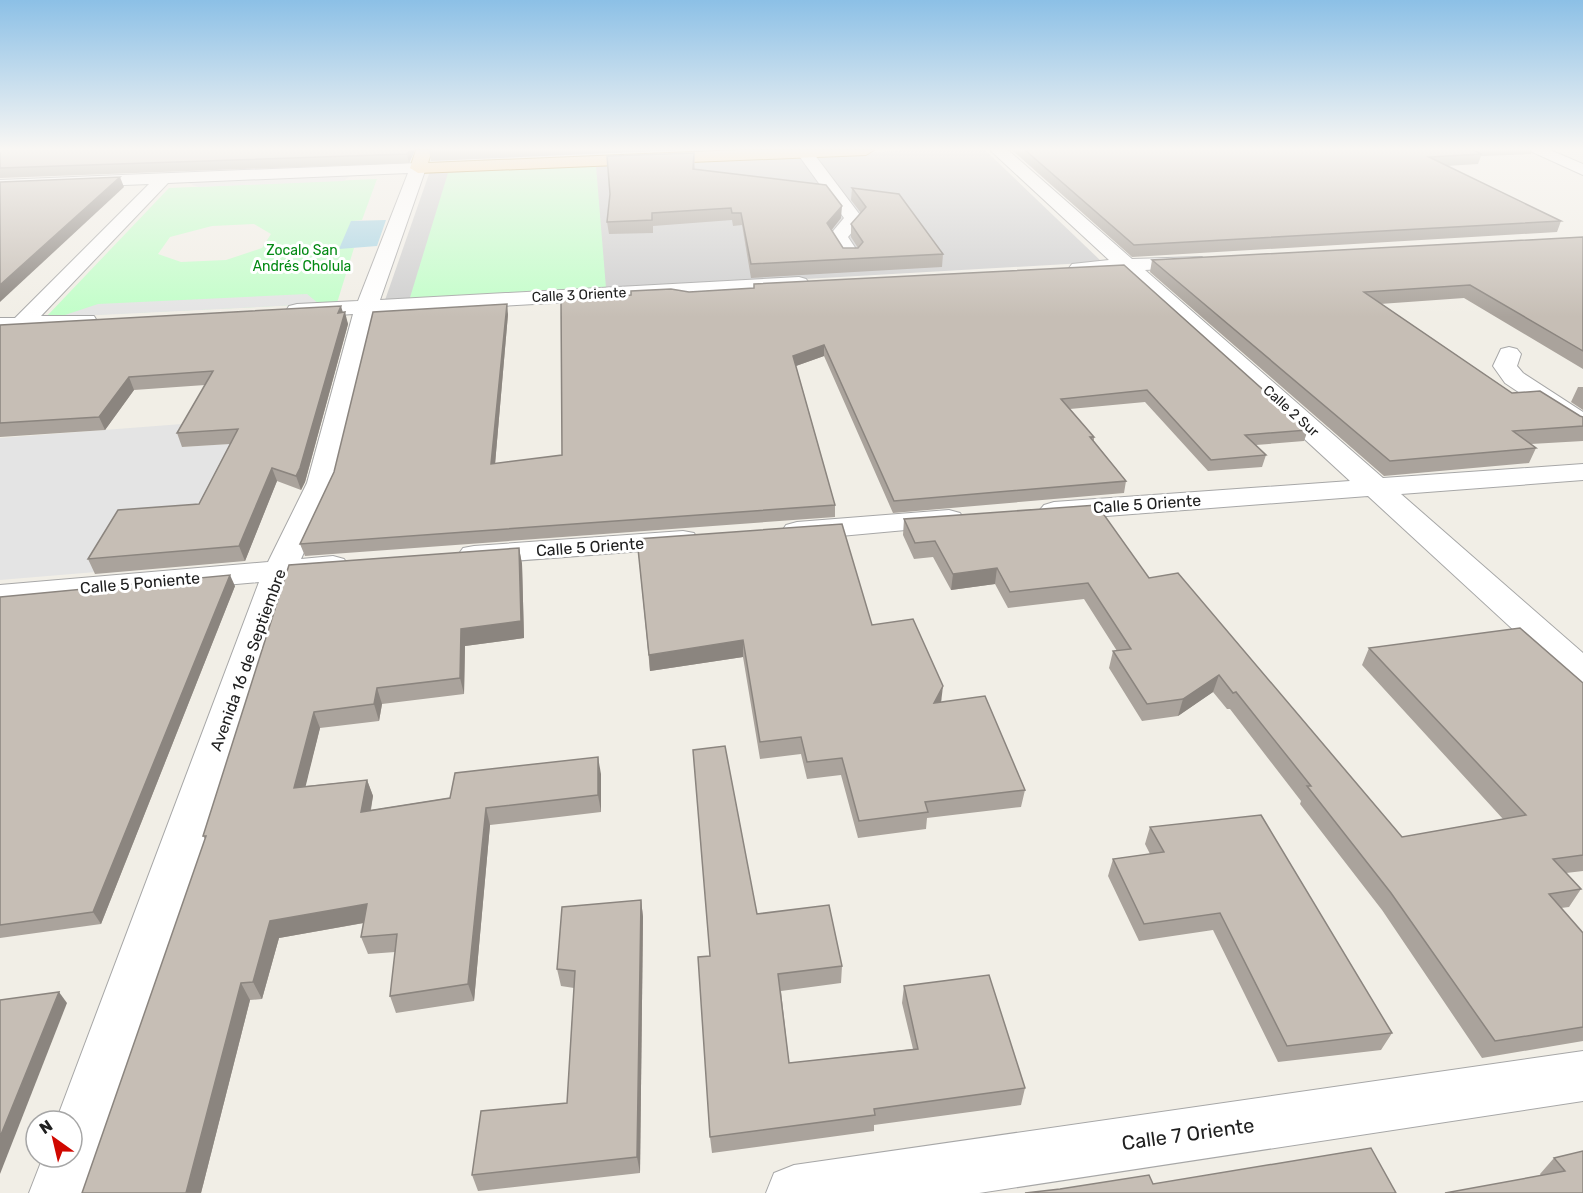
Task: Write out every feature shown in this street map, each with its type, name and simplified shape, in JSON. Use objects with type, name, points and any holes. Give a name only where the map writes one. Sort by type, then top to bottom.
[{"type":"street","points":[[10,324],[135,206]]},
{"type":"street","name":"Avenida 16 de Septiembre","points":[[84,1117],[280,570],[321,483],[366,308],[404,206]]},
{"type":"street","points":[[844,206],[854,219],[838,236],[850,255]]},
{"type":"street","name":"Calle 2 Sur","points":[[1061,206],[1583,673]]},
{"type":"street","points":[[1056,269],[1209,260]]},
{"type":"street","name":"Calle 3 Oriente","points":[[271,312],[819,282]]},
{"type":"street","points":[[10,324],[104,320]]},
{"type":"street","points":[[1509,354],[1505,366],[1514,378],[1583,423]]},
{"type":"street","name":"Calle 5 Oriente","points":[[1030,513],[1583,472]]},
{"type":"street","points":[[768,533],[982,517]]},
{"type":"street","name":"Calle 5 Oriente","points":[[446,558],[708,538]]},
{"type":"street","points":[[280,570],[363,564]]},
{"type":"street","name":"Calle 5 Poniente","points":[[0,595],[280,570]]},
{"type":"street","name":"Calle 7 Oriente","points":[[794,1193],[851,1189],[1583,1076]]},
{"type":"street","points":[[57,1193],[66,1169]]},
{"type":"shaded area","points":[[418,206],[1043,206],[1102,262],[384,303]]},
{"type":"shaded area","points":[[307,294],[319,304],[59,317],[98,304]]},
{"type":"shaded area","points":[[195,423],[183,447],[243,443],[204,519],[96,572],[0,580],[0,438]]},
{"type":"green space","name":"Zocalo San Andrés Cholula","points":[[152,206],[367,206],[362,220],[353,221],[340,248],[354,248],[337,303],[46,317]],"holes":[[[254,224],[271,234],[262,248],[226,260],[181,262],[158,254],[170,237],[212,226]]]},
{"type":"green space","points":[[438,206],[599,206],[606,288],[408,304]]},
{"type":"water","points":[[386,220],[377,246],[339,249],[351,221]]},
{"type":"building","points":[[0,206],[88,206],[0,285]]},
{"type":"building","points":[[609,206],[842,206],[827,223],[843,248],[858,248],[863,242],[851,224],[865,206],[908,206],[943,254],[751,264],[741,213],[732,213],[731,208],[652,213],[652,220],[607,222]]},
{"type":"building","points":[[1089,206],[1529,206],[1561,221],[1134,245]]},
{"type":"building","points":[[1583,237],[1583,351],[1470,285],[1364,292],[1512,393],[1540,391],[1583,417],[1583,426],[1513,431],[1536,448],[1390,461],[1152,260]]},
{"type":"building","points":[[1124,265],[1308,430],[1245,435],[1266,455],[1211,460],[1147,390],[1061,399],[1094,437],[1090,437],[1126,481],[894,501],[824,345],[793,356],[835,505],[300,544],[334,472],[373,312],[507,304],[491,464],[562,455],[561,300],[631,295],[631,291],[671,289],[689,292],[754,288],[754,284]]},
{"type":"building","points":[[341,306],[338,313],[345,312],[300,468],[296,476],[272,468],[239,546],[88,559],[118,510],[199,504],[238,429],[177,433],[213,371],[129,377],[99,417],[0,423],[0,325]]},
{"type":"building","points":[[1097,505],[1149,578],[1178,573],[1402,837],[1526,815],[1369,648],[1520,628],[1583,683],[1583,855],[1553,859],[1581,889],[1549,894],[1583,933],[1583,1027],[1495,1041],[1391,893],[1307,786],[1311,786],[1236,692],[1233,693],[1219,675],[1183,699],[1147,704],[1113,651],[1131,649],[1088,583],[1010,592],[997,568],[953,574],[935,541],[915,543],[904,519]]},
{"type":"building","points":[[842,524],[872,625],[913,619],[943,686],[934,703],[985,696],[1025,790],[925,802],[928,812],[859,821],[842,758],[807,762],[801,737],[760,742],[743,640],[649,655],[637,539]]},
{"type":"building","points":[[519,548],[521,621],[461,629],[460,678],[377,688],[374,704],[314,712],[294,788],[367,780],[361,812],[450,798],[455,773],[598,757],[598,795],[486,808],[468,984],[390,996],[397,934],[361,937],[367,904],[270,921],[253,982],[241,983],[186,1193],[82,1193],[206,836],[203,836],[289,565]]},
{"type":"building","points":[[230,575],[93,912],[0,925],[0,597]]},
{"type":"building","points":[[725,746],[757,914],[829,905],[842,966],[778,974],[789,1063],[918,1049],[904,986],[989,975],[1025,1088],[874,1109],[875,1115],[710,1137],[698,957],[710,956],[693,750]]},
{"type":"building","points":[[1261,815],[1392,1033],[1287,1046],[1220,913],[1144,924],[1113,859],[1164,852],[1150,827]]},
{"type":"building","points":[[641,900],[637,1157],[472,1175],[481,1111],[567,1103],[575,971],[557,969],[562,907]]},
{"type":"building","points":[[59,992],[0,1137],[0,1000]]},
{"type":"building","points":[[1371,1148],[1396,1193],[1025,1193],[1149,1175],[1153,1184]]},
{"type":"building","points":[[1583,1151],[1583,1193],[1445,1193],[1565,1171],[1554,1158]]}]
